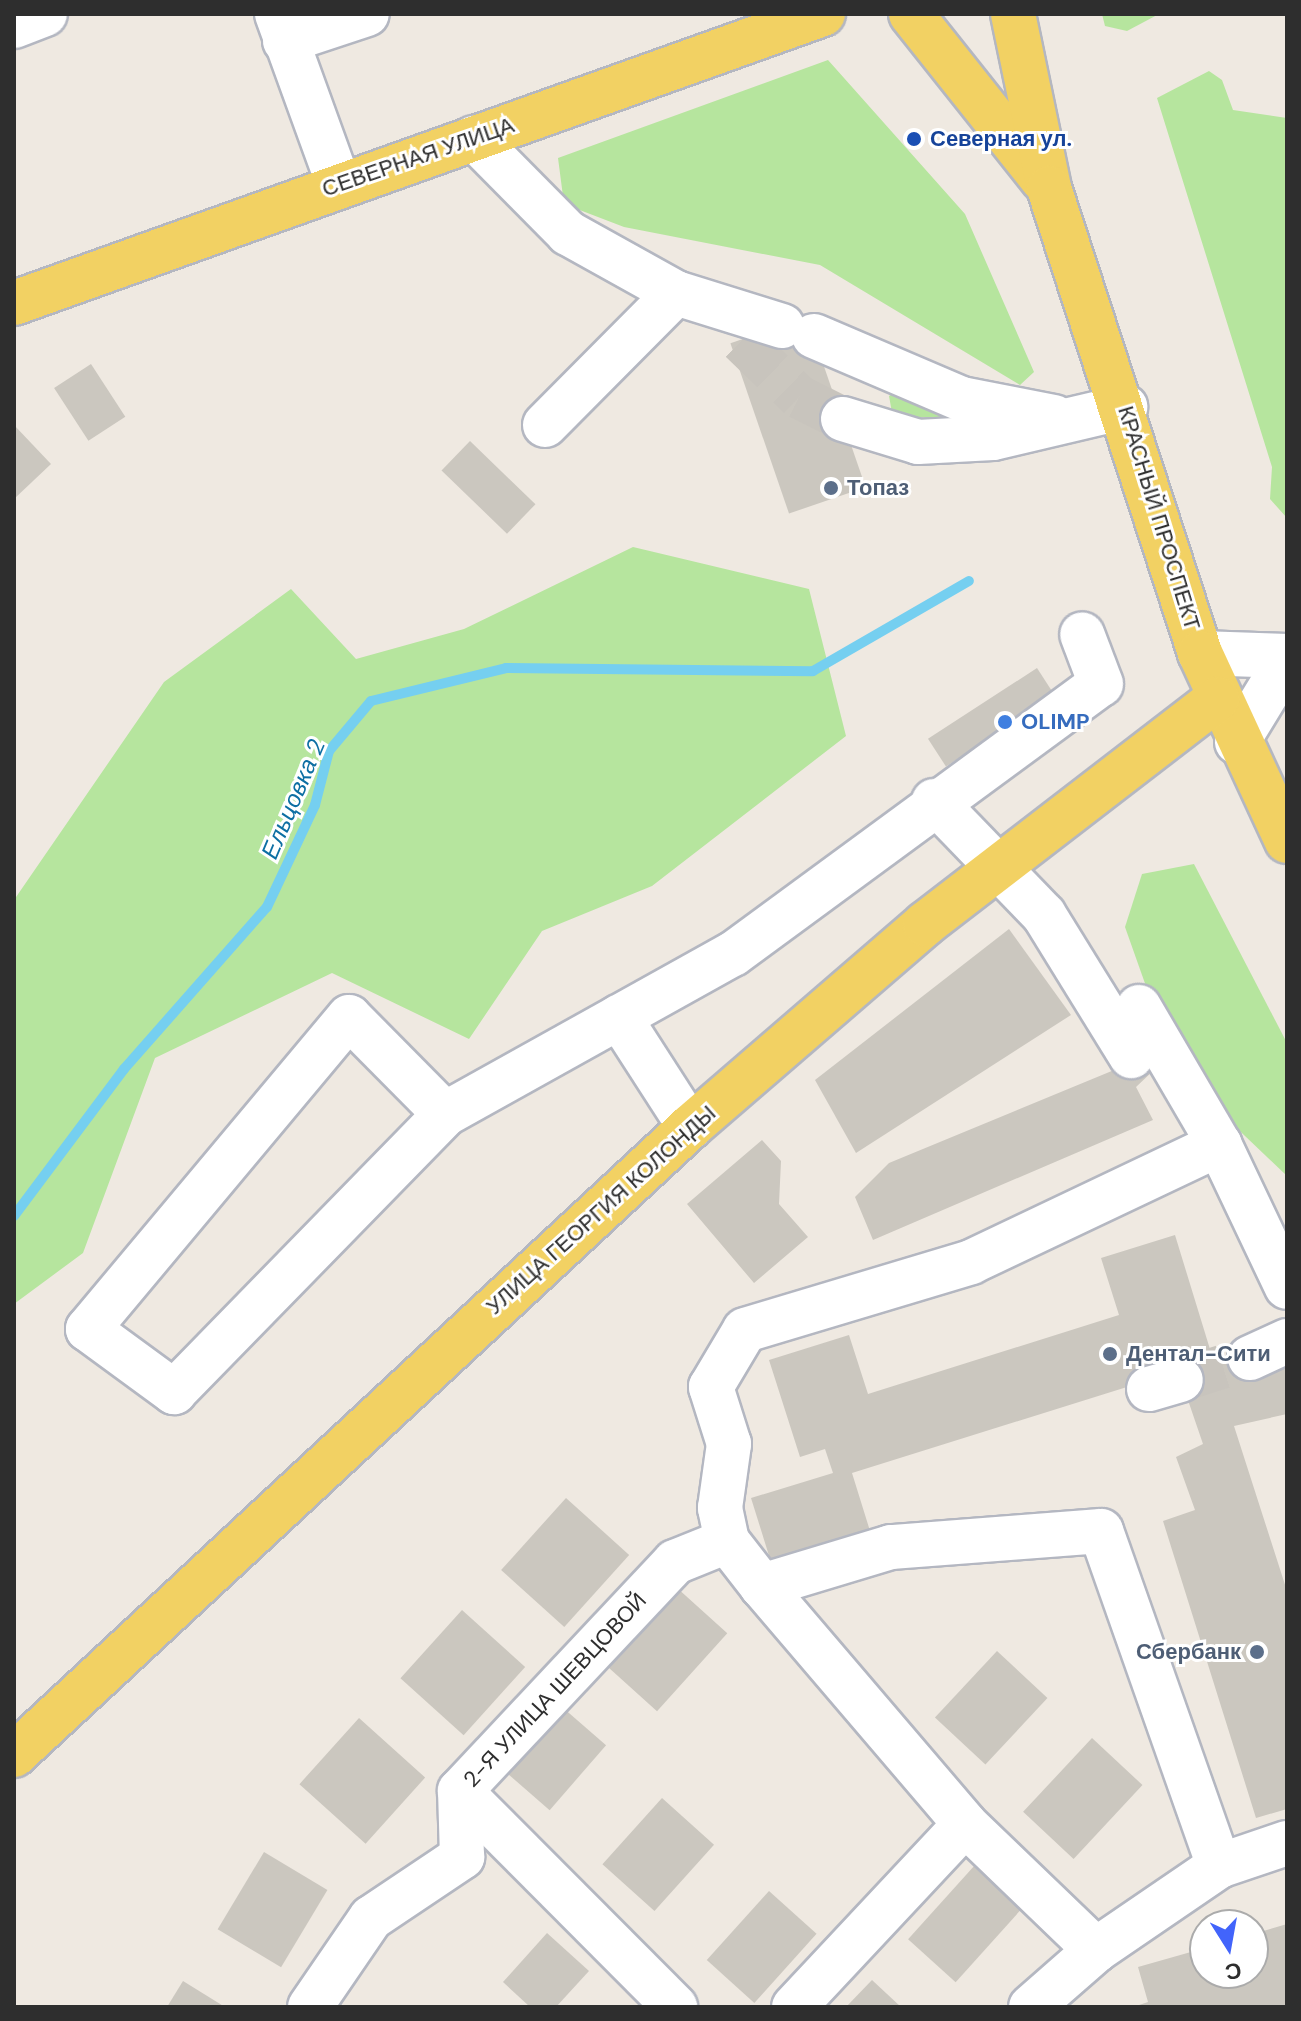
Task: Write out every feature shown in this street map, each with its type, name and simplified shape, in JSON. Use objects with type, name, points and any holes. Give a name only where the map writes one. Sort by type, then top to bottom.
[{"type":"main road","name":"СЕВЕРНАЯ УЛИЦА","points":[[14,303],[823,14]]},
{"type":"main road","name":"КРАСНЫЙ ПРОСПЕКТ","points":[[911,14],[1049,188]]},
{"type":"main road","name":"КРАСНЫЙ ПРОСПЕКТ","points":[[1013,14],[1049,188],[1125,407],[1200,653],[1217,699],[1287,841]]},
{"type":"main road","name":"УЛИЦА ГЕОРГИЯ КОЛОНДЫ","points":[[14,1755],[690,1127],[998,865],[1217,699]]},
{"type":"street","points":[[14,26],[45,14]]},
{"type":"street","points":[[339,185],[281,28],[367,14]]},
{"type":"street","points":[[474,138],[568,233],[688,297],[813,335],[962,399],[1064,419]]},
{"type":"street","points":[[688,297],[741,341]]},
{"type":"street","points":[[545,425],[688,297]]},
{"type":"street","points":[[813,335],[851,423],[918,442],[993,438],[1125,407]]},
{"type":"street","points":[[445,1114],[349,1017],[88,1329],[174,1392],[445,1114],[733,954],[934,801],[1101,684],[1082,634]]},
{"type":"street","points":[[1200,653],[1287,658],[1237,742]]},
{"type":"street","points":[[934,801],[1044,915],[1219,1144],[1287,1287]]},
{"type":"street","points":[[1139,1007],[1148,1055]]},
{"type":"street","points":[[619,1017],[690,1127]]},
{"type":"street","points":[[1096,1950],[965,1824],[727,1541],[720,1508],[729,1444],[711,1387],[745,1330],[971,1262],[1219,1144]]},
{"type":"street","points":[[762,1586],[891,1547],[1101,1531],[1219,1866]]},
{"type":"street","name":"2-Я УЛИЦА ШЕВЦОВОЙ","points":[[310,2007],[371,1918],[462,1857],[460,1791],[675,1562],[727,1541]]},
{"type":"street","points":[[460,1791],[675,2007]]},
{"type":"street","points":[[794,2007],[965,1824]]},
{"type":"street","points":[[1031,2007],[1096,1950],[1219,1866],[1287,1843]]},
{"type":"green space","points":[[1102,14],[1159,14],[1127,31],[1105,26]]},
{"type":"green space","points":[[828,60],[965,214],[1034,372],[1020,385],[820,265],[624,227],[564,204],[558,158]]},
{"type":"green space","points":[[1209,71],[1222,80],[1233,110],[1287,118],[1287,518],[1270,499],[1272,467],[1157,98]]},
{"type":"green space","points":[[899,390],[945,417],[893,418],[889,396]]},
{"type":"green space","points":[[633,547],[809,589],[846,736],[652,886],[542,931],[469,1039],[332,973],[155,1058],[83,1253],[14,1304],[14,900],[164,682],[291,589],[356,659],[464,629]]},
{"type":"green space","points":[[1194,864],[1287,1043],[1287,1176],[1223,1115],[1164,1037],[1125,927],[1142,874]]},
{"type":"building","points":[[807,317],[866,487],[789,514],[730,343]]},
{"type":"building","points":[[91,364],[125,417],[88,441],[54,388]]},
{"type":"building","points":[[14,425],[51,464],[14,499]]},
{"type":"building","points":[[470,441],[535,504],[507,534],[442,470]]},
{"type":"building","points":[[1037,668],[1055,696],[946,766],[928,739]]},
{"type":"building","points":[[1009,929],[1071,1015],[856,1153],[815,1080]]},
{"type":"building","points":[[1140,1046],[1155,1069],[1136,1087],[1153,1120],[873,1240],[855,1197],[889,1163],[1119,1068]]},
{"type":"building","points":[[762,1140],[781,1161],[779,1204],[808,1237],[754,1283],[687,1204]]},
{"type":"building","points":[[1175,1235],[1213,1359],[1247,1349],[1287,1358],[1287,1414],[1234,1426],[1287,1591],[1287,1809],[1256,1818],[1163,1521],[1195,1510],[1176,1457],[1203,1444],[1178,1371],[852,1473],[875,1547],[776,1578],[751,1498],[833,1473],[825,1449],[800,1457],[769,1360],[849,1335],[868,1394],[1119,1315],[1101,1258]]},
{"type":"building","points":[[566,1498],[629,1555],[564,1627],[501,1570]]},
{"type":"building","points":[[676,1587],[727,1633],[657,1711],[606,1665]]},
{"type":"building","points":[[462,1610],[525,1667],[464,1735],[400,1678]]},
{"type":"building","points":[[997,1651],[1047,1698],[985,1765],[935,1718]]},
{"type":"building","points":[[554,1700],[606,1745],[550,1810],[498,1765]]},
{"type":"building","points":[[359,1718],[425,1778],[366,1844],[299,1784]]},
{"type":"building","points":[[1092,1738],[1142,1785],[1074,1859],[1023,1812]]},
{"type":"building","points":[[662,1798],[714,1845],[654,1911],[602,1864]]},
{"type":"building","points":[[264,1852],[327,1890],[281,1967],[218,1929]]},
{"type":"building","points":[[975,1865],[1023,1908],[956,1982],[908,1939]]},
{"type":"building","points":[[769,1891],[817,1934],[754,2003],[707,1960]]},
{"type":"building","points":[[1287,1924],[1287,2006],[1133,2007],[1148,2002],[1138,1967],[1189,1953],[1189,1989],[1269,1989],[1269,1929]]},
{"type":"building","points":[[547,1933],[589,1971],[556,2007],[530,2007],[503,1982]]},
{"type":"building","points":[[872,1980],[901,2007],[846,2007]]},
{"type":"building","points":[[183,1981],[225,2007],[167,2007]]},
{"type":"waterway","name":"Ельцовка 2","points":[[14,1216],[124,1069],[267,907],[315,805],[329,751],[371,701],[506,668],[813,671],[969,581]]},
{"type":"tunnel","points":[[741,341],[799,397],[843,419]]},
{"type":"tunnel","points":[[1181,1380],[1250,1358]]},
{"type":"place","name":"Северная ул.","points":[[914,139]]},
{"type":"place","name":"Топаз","points":[[831,488]]},
{"type":"place","name":"OLIMP","points":[[1005,722]]},
{"type":"place","name":"Дентал-Сити","points":[[1110,1354]]},
{"type":"place","name":"Сбербанк","points":[[1257,1652]]}]
